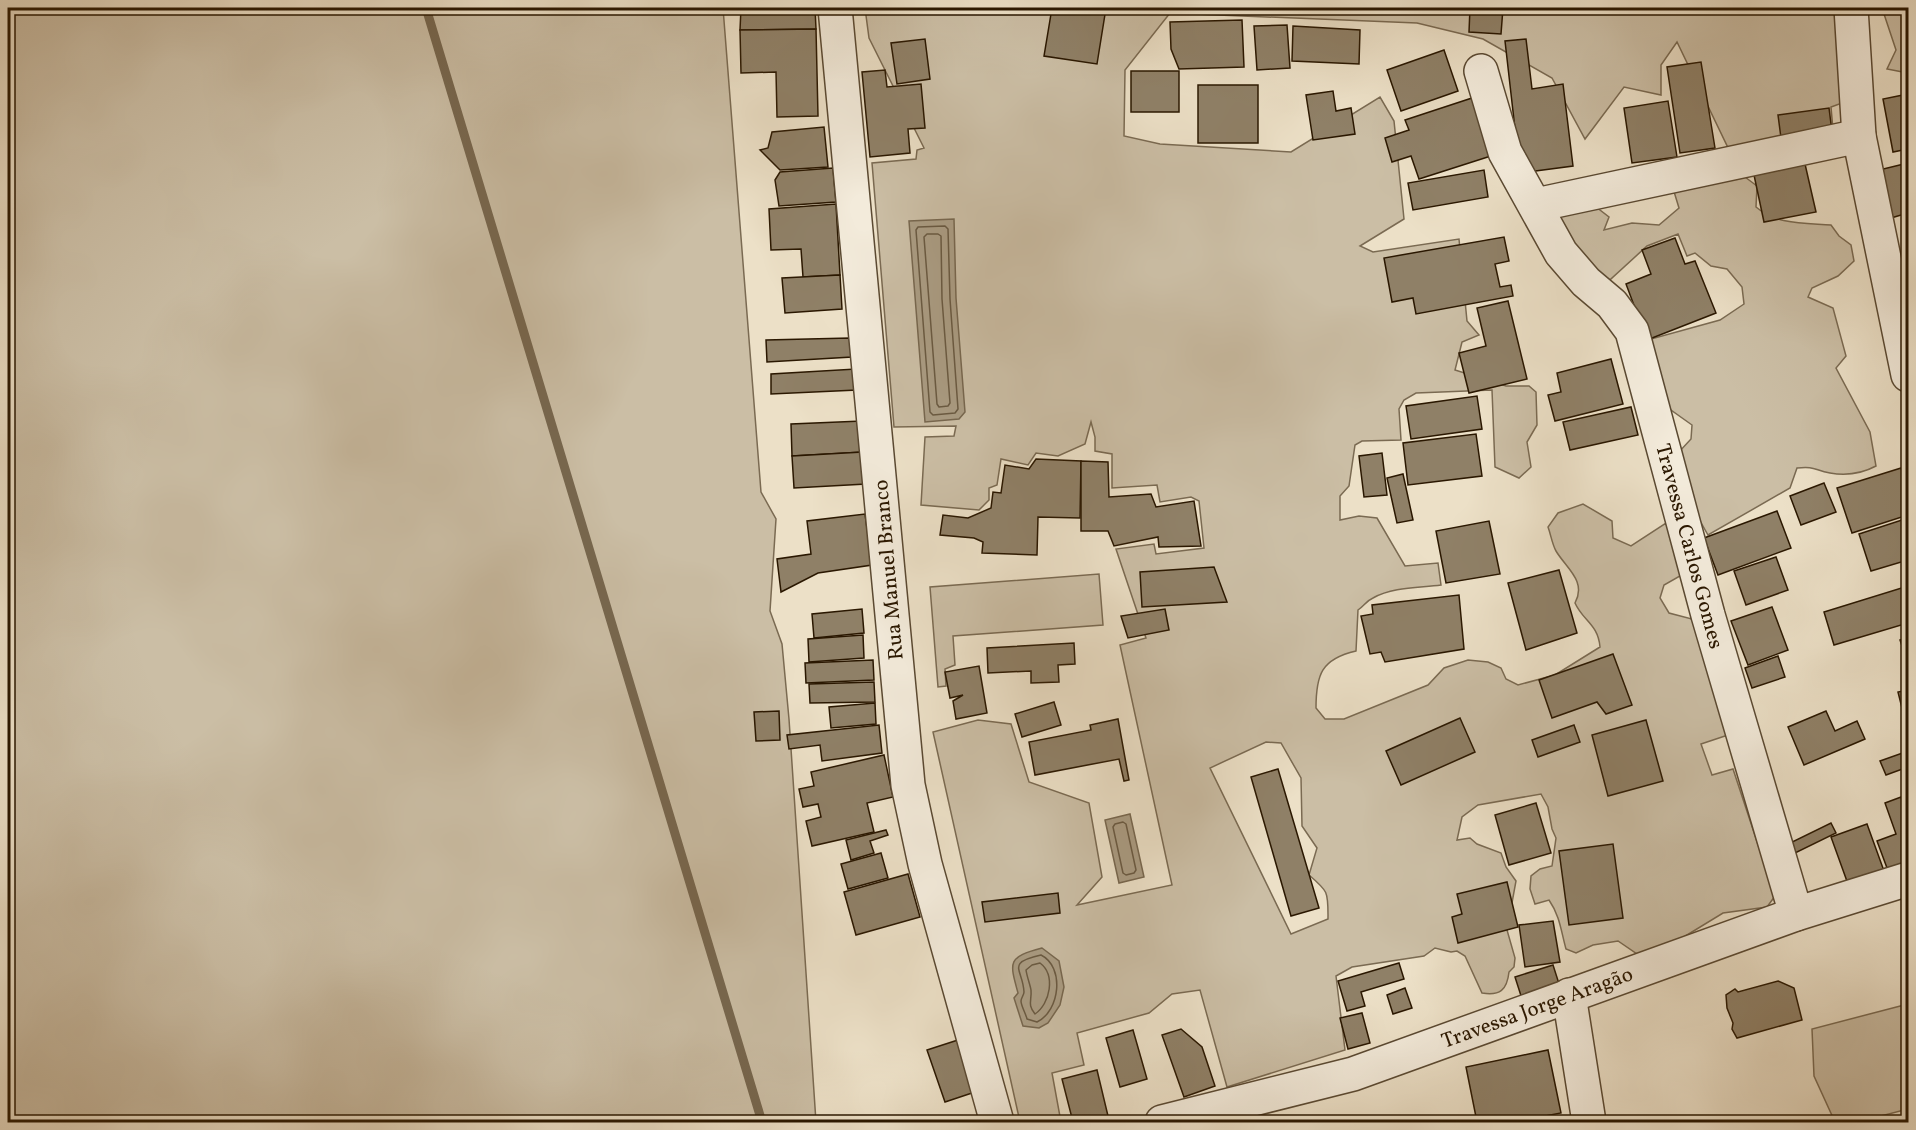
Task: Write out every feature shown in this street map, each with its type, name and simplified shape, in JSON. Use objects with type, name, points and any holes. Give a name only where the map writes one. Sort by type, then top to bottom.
[{"type":"street","name":"Rua Manuel Branco","points":[[835,8],[908,785],[925,864],[997,1122]]},
{"type":"street","points":[[1851,8],[1859,135],[1908,375]]},
{"type":"street","name":"Travessa Carlos Gomes","points":[[1481,71],[1506,152],[1561,253],[1586,282],[1612,304],[1632,331],[1708,615],[1796,914]]},
{"type":"street","points":[[1536,205],[1859,135]]},
{"type":"street","name":"Travessa Jorge Aragão","points":[[1161,1122],[1353,1074],[1796,914],[1908,879]]},
{"type":"street","points":[[1569,995],[1589,1122]]},
{"type":"shaded area","points":[[8,8],[723,8],[761,492],[776,519],[770,611],[782,644],[789,719],[816,1122],[8,1122]]},
{"type":"shaded area","points":[[865,8],[1846,8],[1853,99],[1831,107],[1833,130],[1733,158],[1677,42],[1661,65],[1661,95],[1624,87],[1585,139],[1552,78],[1483,39],[1417,23],[1170,13],[1125,70],[1124,136],[1160,144],[1291,152],[1380,97],[1394,121],[1404,219],[1360,246],[1373,252],[1459,239],[1467,321],[1479,335],[1462,342],[1455,370],[1506,386],[1529,386],[1536,392],[1537,425],[1527,442],[1531,467],[1519,478],[1495,467],[1492,390],[1416,393],[1404,400],[1399,409],[1401,440],[1362,441],[1355,445],[1349,486],[1340,496],[1340,520],[1359,516],[1377,518],[1405,566],[1438,563],[1441,585],[1406,588],[1381,594],[1358,610],[1356,651],[1335,659],[1323,670],[1317,686],[1316,708],[1325,719],[1344,719],[1428,685],[1444,668],[1468,660],[1488,662],[1501,668],[1506,679],[1518,685],[1555,675],[1600,647],[1596,633],[1575,603],[1578,595],[1577,581],[1556,551],[1548,527],[1558,513],[1583,504],[1612,521],[1613,538],[1631,546],[1666,523],[1686,560],[1680,576],[1664,585],[1660,598],[1669,613],[1696,620],[1734,733],[1701,744],[1712,775],[1733,769],[1775,896],[1767,907],[1723,913],[1646,960],[1618,941],[1593,945],[1576,953],[1566,949],[1558,918],[1549,900],[1535,904],[1530,889],[1531,876],[1540,869],[1552,866],[1556,838],[1548,807],[1541,794],[1478,805],[1462,817],[1457,840],[1470,838],[1477,844],[1501,853],[1506,867],[1516,881],[1507,930],[1515,958],[1514,967],[1509,972],[1502,990],[1494,994],[1482,993],[1465,956],[1457,951],[1451,952],[1435,948],[1424,956],[1352,967],[1336,976],[1345,1050],[1227,1087],[1200,990],[1172,994],[1149,1013],[1077,1033],[1084,1065],[1052,1073],[1061,1122],[1020,1122],[933,732],[978,720],[1011,724],[1029,782],[1089,803],[1102,877],[1077,905],[1172,885],[1120,645],[1146,638],[1116,549],[1154,544],[1156,554],[1204,548],[1199,501],[1191,497],[1160,502],[1157,485],[1112,488],[1112,454],[1095,451],[1095,437],[1091,422],[1085,444],[1058,456],[1036,453],[1028,465],[1001,459],[997,485],[989,488],[989,500],[979,510],[921,505],[925,437],[954,436],[956,426],[894,427],[872,163],[916,159],[917,150],[924,148],[869,38]],"holes":[[[1266,742],[1281,743],[1301,778],[1302,826],[1317,848],[1309,875],[1324,889],[1328,903],[1328,919],[1291,934],[1210,768]]]},
{"type":"shaded area","points":[[1882,8],[1908,8],[1908,73],[1887,69],[1896,50]]},
{"type":"shaded area","points":[[1733,168],[1757,186],[1756,207],[1764,213],[1791,222],[1831,225],[1839,236],[1851,245],[1854,261],[1838,276],[1812,288],[1808,297],[1833,308],[1846,356],[1836,368],[1870,432],[1876,466],[1859,473],[1848,474],[1797,468],[1790,488],[1708,535],[1677,480],[1678,453],[1691,439],[1692,425],[1664,405],[1651,339],[1720,320],[1744,304],[1742,287],[1727,269],[1711,266],[1695,253],[1687,256],[1678,234],[1647,246],[1601,288],[1551,208],[1596,207],[1609,217],[1604,230],[1632,223],[1659,225],[1679,208],[1672,185]]},
{"type":"shaded area","points":[[1099,574],[1103,625],[953,636],[955,665],[945,669],[946,686],[938,687],[930,587]]},
{"type":"shaded area","points":[[1908,1004],[1908,1109],[1858,1122],[1835,1122],[1814,1076],[1812,1029]]},
{"type":"water","points":[[954,219],[956,298],[965,412],[959,419],[925,422],[909,221]]},
{"type":"water","points":[[1130,814],[1144,877],[1119,883],[1105,820]]},
{"type":"water","points":[[1042,948],[1059,961],[1064,987],[1060,1005],[1048,1023],[1039,1028],[1023,1026],[1014,998],[1018,993],[1013,974],[1014,962],[1023,954]]},
{"type":"building","points":[[741,8],[815,8],[816,29],[740,30]]},
{"type":"building","points":[[1052,8],[1106,8],[1097,64],[1044,56]]},
{"type":"building","points":[[1470,8],[1503,8],[1501,34],[1469,32]]},
{"type":"building","points":[[1242,20],[1244,67],[1179,69],[1171,49],[1170,22]]},
{"type":"building","points":[[1287,25],[1290,68],[1257,70],[1254,26]]},
{"type":"building","points":[[1293,26],[1360,30],[1359,64],[1292,61]]},
{"type":"building","points":[[816,29],[818,116],[777,117],[776,72],[741,73],[740,30]]},
{"type":"building","points":[[925,39],[930,79],[897,84],[891,43]]},
{"type":"building","points":[[1526,39],[1532,89],[1563,84],[1573,166],[1520,173],[1505,41]]},
{"type":"building","points":[[1444,50],[1458,91],[1401,111],[1387,70]]},
{"type":"building","points":[[1701,62],[1715,148],[1680,153],[1667,67]]},
{"type":"building","points":[[885,70],[887,87],[921,84],[925,128],[908,129],[910,153],[870,157],[862,72]]},
{"type":"building","points":[[1131,71],[1179,71],[1179,112],[1131,112]]},
{"type":"building","points":[[1198,85],[1258,85],[1258,143],[1198,143]]},
{"type":"building","points":[[1333,91],[1336,111],[1351,108],[1355,134],[1313,140],[1306,95]]},
{"type":"building","points":[[1908,94],[1908,149],[1893,152],[1883,99]]},
{"type":"building","points":[[1475,97],[1494,155],[1419,179],[1411,156],[1392,162],[1385,138],[1409,130],[1405,120]]},
{"type":"building","points":[[1668,101],[1677,157],[1632,163],[1624,108]]},
{"type":"building","points":[[1829,108],[1832,132],[1781,138],[1778,115]]},
{"type":"building","points":[[824,127],[828,167],[780,170],[760,150],[768,148],[772,132]]},
{"type":"building","points":[[1908,163],[1908,213],[1891,218],[1879,170]]},
{"type":"building","points":[[1805,164],[1816,212],[1764,222],[1754,175]]},
{"type":"building","points":[[833,168],[836,202],[779,206],[775,180],[780,172]]},
{"type":"building","points":[[1484,170],[1488,197],[1413,210],[1408,183]]},
{"type":"building","points":[[836,204],[840,275],[803,277],[801,249],[771,250],[769,209]]},
{"type":"building","points":[[1504,237],[1509,261],[1495,264],[1500,287],[1511,285],[1513,296],[1416,314],[1413,298],[1392,302],[1384,258]]},
{"type":"building","points":[[1675,238],[1685,264],[1695,261],[1716,313],[1647,340],[1626,284],[1651,274],[1642,250]]},
{"type":"building","points":[[840,275],[842,309],[785,313],[782,278]]},
{"type":"building","points":[[1508,301],[1527,379],[1469,393],[1459,353],[1486,346],[1477,308]]},
{"type":"building","points":[[850,338],[852,357],[767,362],[766,340]]},
{"type":"building","points":[[1611,359],[1623,404],[1555,421],[1548,395],[1561,392],[1557,373]]},
{"type":"building","points":[[856,369],[857,390],[771,394],[771,374]]},
{"type":"building","points":[[1477,396],[1482,429],[1411,439],[1406,406]]},
{"type":"building","points":[[1631,407],[1638,435],[1570,450],[1563,422]]},
{"type":"building","points":[[862,421],[863,452],[792,456],[791,424]]},
{"type":"building","points":[[1476,434],[1482,476],[1408,485],[1403,443]]},
{"type":"building","points":[[863,452],[866,484],[794,488],[792,456]]},
{"type":"building","points":[[1382,453],[1387,495],[1364,497],[1359,456]]},
{"type":"building","points":[[1036,459],[1081,461],[1080,518],[1038,517],[1037,555],[982,553],[983,542],[974,538],[940,535],[943,515],[968,518],[991,508],[993,492],[1001,493],[1005,465],[1029,469]]},
{"type":"building","points":[[1081,461],[1108,462],[1109,497],[1151,494],[1156,507],[1194,501],[1201,546],[1159,547],[1158,537],[1114,546],[1108,531],[1081,531]]},
{"type":"building","points":[[1901,468],[1908,492],[1908,515],[1852,533],[1837,488]]},
{"type":"building","points":[[1403,474],[1413,520],[1397,523],[1387,478]]},
{"type":"building","points":[[1824,483],[1836,512],[1801,525],[1790,496]]},
{"type":"building","points":[[1777,511],[1791,548],[1718,575],[1704,538]]},
{"type":"building","points":[[865,514],[872,565],[818,573],[781,592],[777,559],[811,554],[807,521]]},
{"type":"building","points":[[1908,518],[1908,560],[1871,571],[1859,534]]},
{"type":"building","points":[[1489,521],[1500,574],[1446,583],[1436,531]]},
{"type":"building","points":[[1776,557],[1788,590],[1746,605],[1734,571]]},
{"type":"building","points":[[1214,567],[1227,602],[1142,607],[1140,572]]},
{"type":"building","points":[[1559,570],[1577,633],[1526,650],[1508,583]]},
{"type":"building","points":[[1908,586],[1908,623],[1834,645],[1824,612]]},
{"type":"building","points":[[1459,595],[1464,649],[1385,662],[1381,652],[1370,654],[1361,616],[1373,614],[1372,605]]},
{"type":"building","points":[[1772,607],[1788,650],[1748,665],[1731,621]]},
{"type":"building","points":[[862,609],[864,633],[814,638],[812,614]]},
{"type":"building","points":[[1165,609],[1169,630],[1128,638],[1121,616]]},
{"type":"building","points":[[863,635],[864,658],[809,662],[808,639]]},
{"type":"building","points":[[1908,637],[1908,664],[1900,640]]},
{"type":"building","points":[[1074,643],[1075,664],[1058,665],[1059,682],[1031,683],[1031,671],[988,673],[987,648]]},
{"type":"building","points":[[1613,654],[1632,705],[1606,714],[1597,702],[1552,718],[1539,680]]},
{"type":"building","points":[[1778,656],[1785,677],[1752,688],[1745,668]]},
{"type":"building","points":[[873,660],[874,680],[806,683],[805,663]]},
{"type":"building","points":[[979,666],[987,713],[956,719],[953,701],[963,695],[950,698],[945,672]]},
{"type":"building","points":[[874,682],[875,702],[810,703],[809,684]]},
{"type":"building","points":[[1908,690],[1908,732],[1898,692]]},
{"type":"building","points":[[1054,702],[1061,725],[1022,737],[1015,714]]},
{"type":"building","points":[[875,703],[876,724],[831,728],[829,707]]},
{"type":"building","points":[[779,711],[780,740],[756,741],[754,712]]},
{"type":"building","points":[[1826,711],[1835,731],[1857,721],[1865,739],[1804,765],[1788,727]]},
{"type":"building","points":[[1460,718],[1475,752],[1401,785],[1386,751]]},
{"type":"building","points":[[1118,719],[1129,780],[1124,781],[1119,759],[1035,775],[1029,742],[1091,730],[1090,725]]},
{"type":"building","points":[[1646,720],[1663,781],[1608,796],[1592,735]]},
{"type":"building","points":[[879,725],[882,753],[822,761],[820,745],[789,749],[787,735]]},
{"type":"building","points":[[1574,725],[1580,742],[1538,757],[1532,740]]},
{"type":"building","points":[[1908,751],[1908,767],[1886,775],[1880,761]]},
{"type":"building","points":[[884,755],[893,797],[867,803],[874,832],[812,846],[806,821],[821,817],[818,804],[803,807],[799,789],[814,786],[811,772]]},
{"type":"building","points":[[1278,769],[1319,908],[1291,916],[1251,777]]},
{"type":"building","points":[[1901,797],[1908,819],[1908,869],[1890,876],[1877,841],[1896,834],[1885,803]]},
{"type":"building","points":[[1536,803],[1551,853],[1509,865],[1495,815]]},
{"type":"building","points":[[1831,823],[1836,833],[1793,854],[1788,844]]},
{"type":"building","points":[[1867,824],[1884,871],[1848,884],[1831,837]]},
{"type":"building","points":[[886,830],[888,835],[870,841],[874,853],[851,860],[846,840]]},
{"type":"building","points":[[1613,844],[1623,918],[1569,925],[1559,851]]},
{"type":"building","points":[[881,853],[888,878],[848,889],[841,864]]},
{"type":"building","points":[[908,874],[920,917],[856,935],[844,892]]},
{"type":"building","points":[[1507,882],[1518,927],[1458,943],[1452,917],[1462,914],[1457,894]]},
{"type":"building","points":[[1058,893],[1060,913],[985,922],[982,902]]},
{"type":"building","points":[[1553,921],[1560,962],[1525,967],[1519,925]]},
{"type":"building","points":[[1399,963],[1404,979],[1361,992],[1365,1006],[1347,1011],[1338,981]]},
{"type":"building","points":[[1553,965],[1561,990],[1523,1002],[1515,977]]},
{"type":"building","points":[[1778,981],[1794,988],[1802,1020],[1737,1038],[1732,1029],[1733,1023],[1727,1008],[1726,995],[1735,989],[1738,992]]},
{"type":"building","points":[[1405,988],[1412,1008],[1393,1014],[1387,995]]},
{"type":"building","points":[[1362,1013],[1370,1043],[1348,1049],[1340,1018]]},
{"type":"building","points":[[1181,1029],[1202,1047],[1215,1086],[1184,1097],[1162,1035]]},
{"type":"building","points":[[1133,1030],[1147,1079],[1120,1087],[1106,1038]]},
{"type":"building","points":[[961,1039],[978,1091],[945,1102],[927,1050]]},
{"type":"building","points":[[1548,1050],[1561,1113],[1513,1122],[1477,1122],[1466,1067]]},
{"type":"building","points":[[1097,1070],[1108,1116],[1073,1122],[1062,1079]]},
{"type":"waterway","points":[[426,8],[762,1122]]}]
